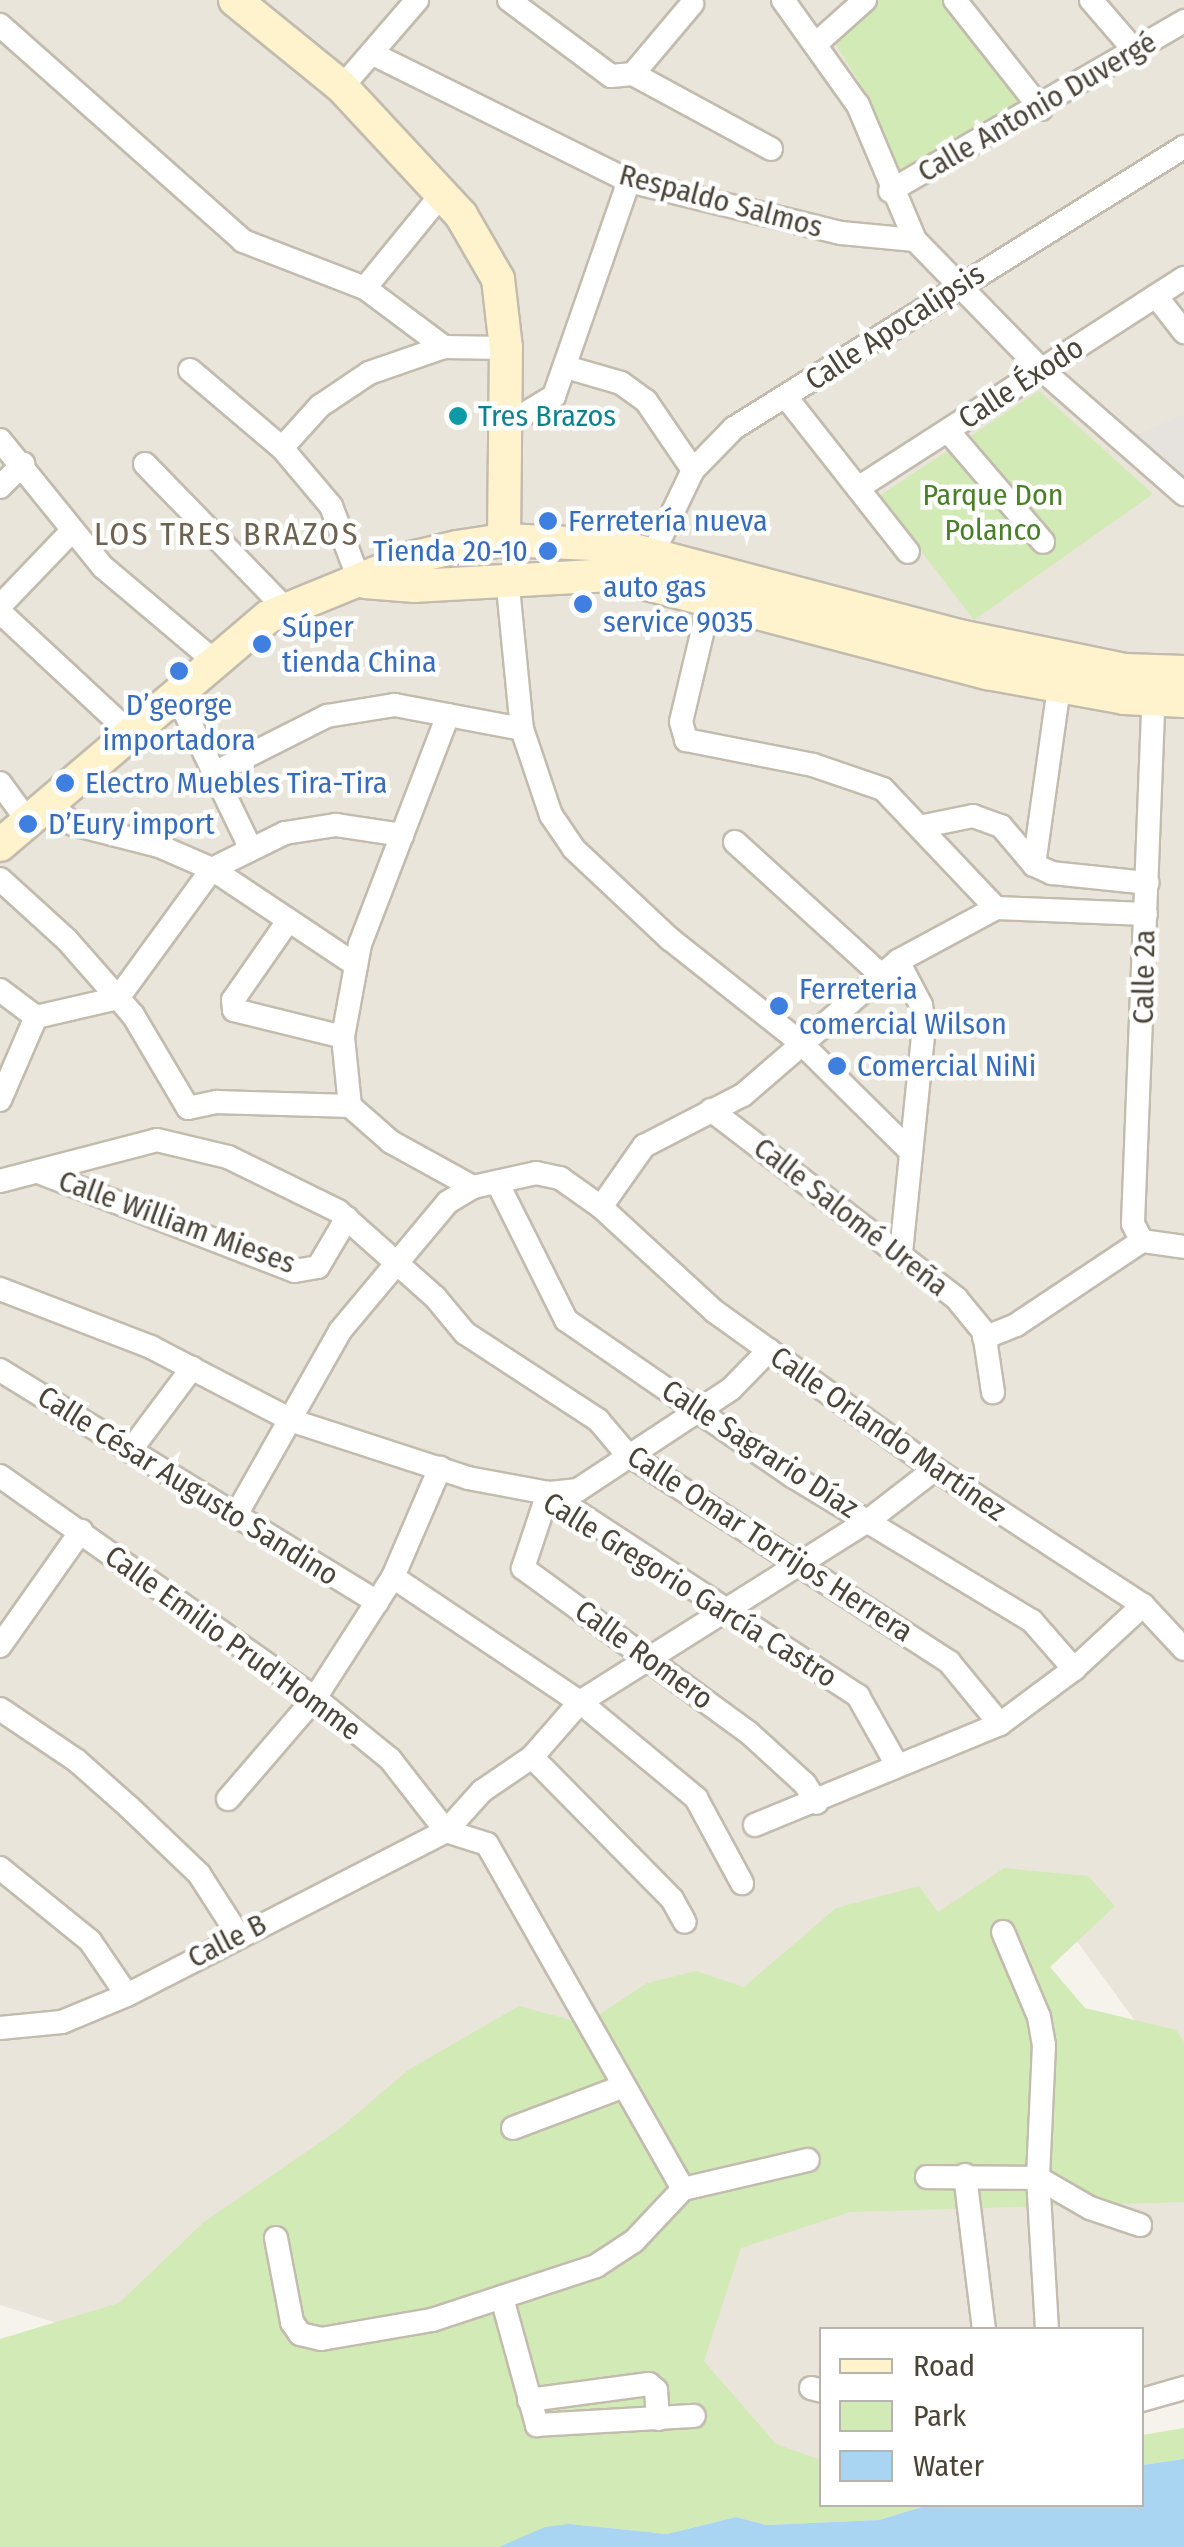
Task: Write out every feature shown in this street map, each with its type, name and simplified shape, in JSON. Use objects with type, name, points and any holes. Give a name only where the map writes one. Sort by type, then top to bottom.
[{"type":"main road","points":[[235,0],[342,87],[442,194],[498,279],[506,348],[502,427],[504,540]]},
{"type":"main road","points":[[0,844],[212,660],[286,610],[360,582],[415,572],[504,540],[647,566],[1169,686]]},
{"type":"main road","points":[[415,572],[507,576],[647,566],[710,600],[1058,687],[1169,686]]},
{"type":"street","points":[[342,87],[417,0]]},
{"type":"street","points":[[509,0],[611,76],[633,74],[771,149]]},
{"type":"street","points":[[783,0],[818,42],[858,104],[890,192],[915,240],[1041,369],[1184,494]]},
{"type":"street","points":[[818,42],[865,0]]},
{"type":"street","points":[[955,0],[1041,109]]},
{"type":"street","points":[[1091,0],[1135,51]]},
{"type":"street","points":[[633,74],[692,4]]},
{"type":"street","name":"Calle Antonio Duvergé","points":[[890,192],[1041,109],[1184,21]]},
{"type":"street","points":[[0,24],[243,241],[365,288],[444,346]]},
{"type":"street","name":"Respaldo Salmos","points":[[374,54],[628,181],[841,233],[915,240]]},
{"type":"street","name":"Calle Apocalipsis","points":[[647,566],[693,470],[734,428],[1184,147]]},
{"type":"street","points":[[502,427],[554,396],[628,181]]},
{"type":"street","points":[[365,288],[442,194]]},
{"type":"street","name":"Calle Éxodo","points":[[858,488],[1184,278]]},
{"type":"street","points":[[1156,296],[1184,332]]},
{"type":"street","points":[[282,448],[320,406],[369,373],[444,346],[506,348]]},
{"type":"street","points":[[566,367],[621,383],[646,401],[693,470]]},
{"type":"street","points":[[190,370],[282,448],[330,506],[360,582]]},
{"type":"street","points":[[786,396],[908,552]]},
{"type":"street","points":[[948,431],[1043,542]]},
{"type":"street","points":[[0,440],[103,568],[212,660]]},
{"type":"street","points":[[0,487],[23,464]]},
{"type":"street","points":[[146,464],[286,610]]},
{"type":"street","points":[[73,530],[0,609],[128,731]]},
{"type":"street","points":[[507,576],[522,728],[551,816],[574,849],[670,939],[801,1043],[908,1150]]},
{"type":"street","points":[[710,600],[680,722],[686,740],[856,777],[883,789],[924,826],[996,908]]},
{"type":"street","name":"Calle 2a","points":[[1148,1243],[1132,1224],[1147,883],[1169,686]]},
{"type":"street","points":[[1034,865],[1058,687]]},
{"type":"street","points":[[174,692],[250,845]]},
{"type":"street","points":[[214,773],[327,716],[395,706],[522,728]]},
{"type":"street","points":[[350,1106],[343,1037],[356,965],[448,715]]},
{"type":"street","points":[[0,783],[36,810],[72,824],[159,846],[212,869],[356,965]]},
{"type":"street","points":[[924,826],[973,816],[1001,826],[1034,865],[1147,883]]},
{"type":"street","points":[[0,990],[36,1017],[118,998],[212,869],[250,845],[336,825],[402,836]]},
{"type":"street","points":[[735,842],[889,967],[921,1005],[924,1026],[908,1150],[901,1251]]},
{"type":"street","points":[[0,879],[118,998],[188,1108]]},
{"type":"street","points":[[601,1207],[644,1146],[742,1095],[889,967],[996,908],[1146,914]]},
{"type":"street","points":[[288,921],[233,1000],[234,1010],[343,1037]]},
{"type":"street","points":[[0,1100],[36,1017]]},
{"type":"street","points":[[0,1181],[157,1140],[176,1128],[188,1108],[217,1102],[350,1106],[391,1142],[472,1187],[448,1202],[395,1260],[340,1331],[236,1516]]},
{"type":"street","name":"Calle Salomé Ureña","points":[[711,1110],[901,1251],[956,1298],[984,1338],[993,1392]]},
{"type":"street","name":"Calle Omar Torrijos Herrera","points":[[157,1140],[228,1157],[347,1218],[395,1260],[465,1333],[598,1420],[626,1453],[949,1662],[1000,1724]]},
{"type":"street","name":"Calle William Mieses","points":[[40,1172],[295,1270],[318,1267],[347,1218]]},
{"type":"street","name":"Calle Orlando Martínez","points":[[472,1187],[545,1173],[601,1207],[714,1311],[934,1469],[1143,1605],[1184,1648]]},
{"type":"street","name":"Calle Sagrario Díaz","points":[[497,1182],[566,1320],[698,1410],[1032,1621],[1074,1669]]},
{"type":"street","points":[[984,1338],[1016,1325],[1148,1243],[1184,1246]]},
{"type":"street","name":"Calle Gregorio García Castro","points":[[0,1289],[86,1318],[292,1421],[440,1468],[548,1493],[858,1696],[897,1765]]},
{"type":"street","points":[[548,1493],[578,1490],[626,1453],[731,1389],[769,1350]]},
{"type":"street","points":[[130,1451],[192,1368]]},
{"type":"street","name":"Calle César Augusto Sandino","points":[[0,1370],[377,1602]]},
{"type":"street","points":[[228,1799],[315,1698],[377,1602],[393,1577],[440,1468]]},
{"type":"street","name":"Calle B","points":[[0,2028],[62,2022],[127,1995],[237,1933],[369,1876],[446,1831],[482,1791],[532,1757],[580,1702],[869,1520],[934,1469]]},
{"type":"street","name":"Calle Emilio Prud'Homme","points":[[0,1476],[315,1698],[390,1759],[446,1831]]},
{"type":"street","name":"Calle Romero","points":[[548,1493],[523,1569],[652,1658],[748,1732],[805,1784],[817,1803]]},
{"type":"street","points":[[0,1646],[82,1532]]},
{"type":"street","points":[[393,1577],[580,1702],[705,1808],[742,1882]]},
{"type":"street","points":[[755,1825],[817,1803],[897,1765],[1000,1724],[1074,1669],[1143,1605]]},
{"type":"street","points":[[0,1709],[76,1760],[129,1806],[198,1874],[237,1933]]},
{"type":"street","points":[[532,1757],[672,1899],[685,1922]]},
{"type":"street","points":[[446,1831],[487,1844],[683,2188]]},
{"type":"street","points":[[0,1868],[90,1940],[127,1995]]},
{"type":"street","points":[[1003,1932],[1040,2017],[1044,2045],[1038,2178],[1048,2327]]},
{"type":"street","points":[[513,2128],[624,2086]]},
{"type":"street","points":[[276,2238],[300,2334],[321,2339],[502,2298],[617,2255],[683,2188],[808,2160]]},
{"type":"street","points":[[965,2175],[984,2327]]},
{"type":"street","points":[[927,2177],[1038,2178],[1090,2208],[1140,2225]]},
{"type":"street","points":[[502,2298],[531,2417],[546,2429],[694,2416]]},
{"type":"street","points":[[529,2400],[650,2384],[658,2419]]},
{"type":"street","points":[[1144,2399],[1184,2388]]},
{"type":"shaded area","points":[[0,0],[1184,0],[1184,2397],[1144,2410],[1144,2327],[819,2327],[819,2472],[571,2482],[737,2118],[1178,2080],[1036,1885],[220,2374],[0,2305]]},
{"type":"shaded area","points":[[1184,415],[1184,483],[1129,438]]},
{"type":"green space","points":[[873,0],[950,0],[1033,107],[904,180],[869,98],[831,37]]},
{"type":"green space","name":"Parque Don Polanco","points":[[1039,391],[1153,494],[974,620],[879,496]]},
{"type":"green space","points":[[1004,1868],[1088,1876],[1115,1906],[1050,1967],[1085,2008],[1176,2030],[1184,2042],[1184,2202],[850,2212],[741,2248],[704,2361],[776,2444],[819,2459],[819,2507],[921,2507],[879,2520],[766,2525],[736,2517],[667,2534],[570,2524],[499,2547],[0,2547],[0,2339],[119,2303],[204,2222],[338,2130],[408,2070],[519,2006],[585,2024],[647,1983],[696,1971],[744,1987],[836,1908],[919,1886],[938,1912]]},
{"type":"green space","points":[[1184,2428],[1184,2459],[1144,2465],[1144,2435]]},
{"type":"water","points":[[1184,2459],[1184,2547],[499,2547],[545,2527],[570,2524],[667,2534],[736,2517],[766,2525],[879,2520],[921,2507],[1144,2507],[1144,2465]]},
{"type":"place","name":"Tres Brazos","points":[[458,416]]},
{"type":"place","name":"Ferretería nueva","points":[[548,521]]},
{"type":"place","name":"Tienda 20-10","points":[[548,551]]},
{"type":"place","name":"auto gas service 9035","points":[[583,604]]},
{"type":"place","name":"Súper tienda China","points":[[262,644]]},
{"type":"place","name":"D’george importadora","points":[[179,671]]},
{"type":"place","name":"Electro Muebles Tira-Tira","points":[[65,783]]},
{"type":"place","name":"D’Eury import","points":[[28,824]]},
{"type":"place","name":"Ferreteria comercial Wilson","points":[[779,1006]]},
{"type":"place","name":"Comercial NiNi","points":[[837,1066]]},
{"type":"district","name":"LOS TRES BRAZOS","points":[[227,534]]}]
